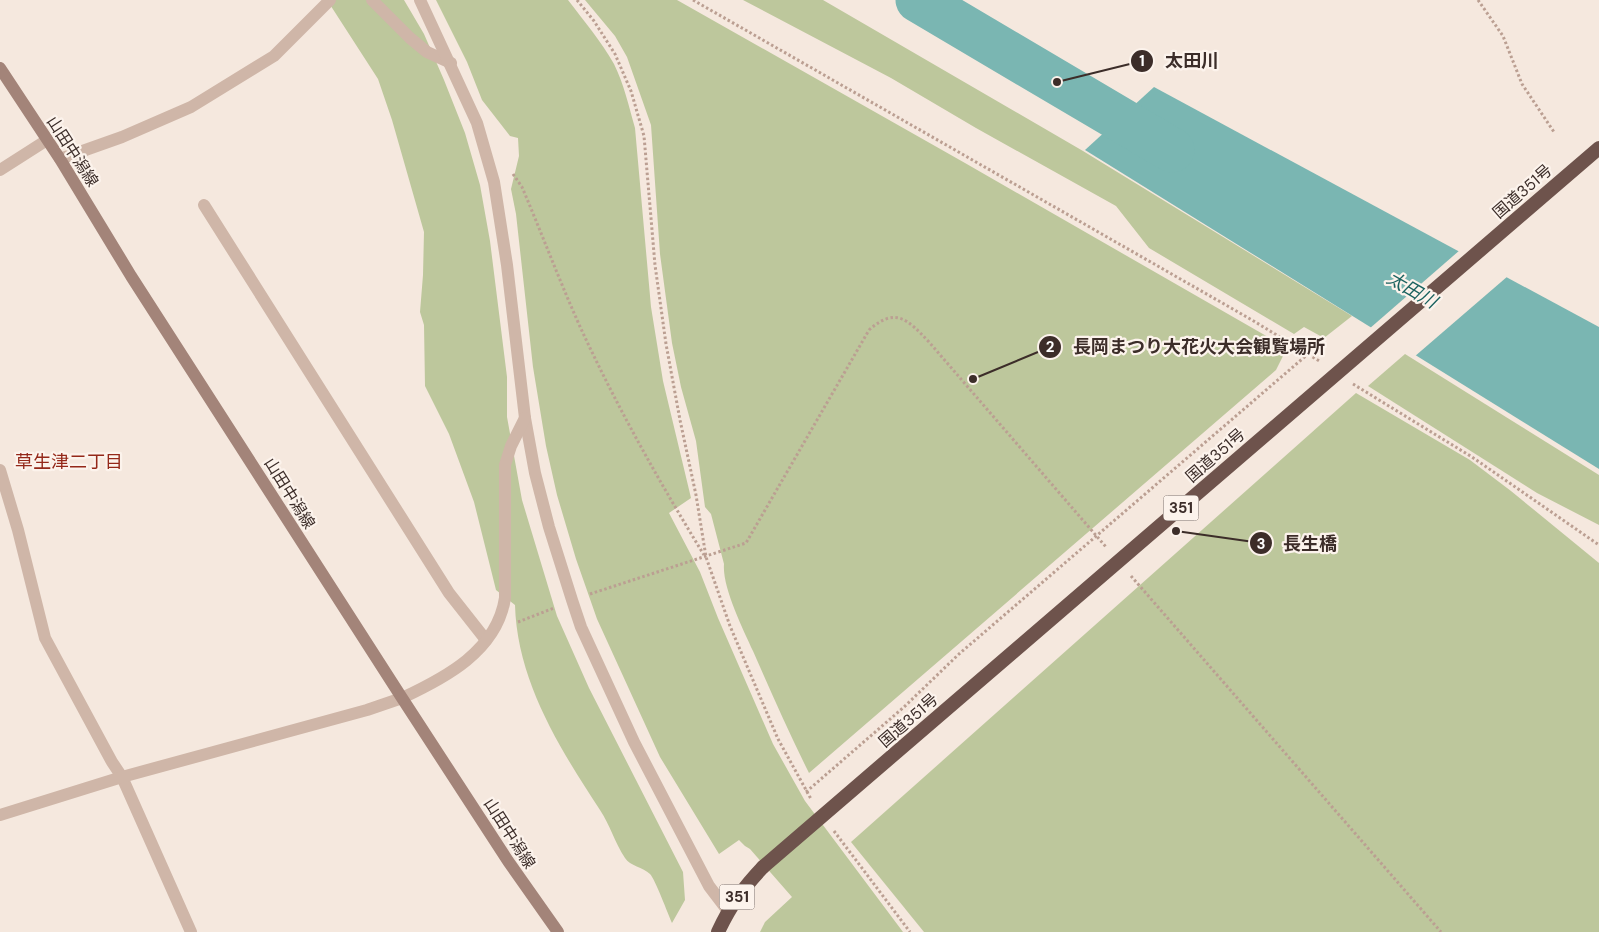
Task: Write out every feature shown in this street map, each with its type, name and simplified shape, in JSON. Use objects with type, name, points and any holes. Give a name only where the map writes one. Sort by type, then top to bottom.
[{"type":"highway","name":"国道351号","points":[[728,911],[743,888],[763,867],[1599,148]]},
{"type":"highway","name":"351","points":[[718,932],[728,911]]},
{"type":"main road","name":"山田中潟線","points":[[0,68],[60,159],[131,276],[402,698],[508,861],[558,932]]},
{"type":"street","points":[[60,159],[122,137],[191,107],[274,56],[330,0]]},
{"type":"street","points":[[372,0],[410,38],[427,52],[451,63]]},
{"type":"street","points":[[420,0],[451,63],[477,123],[494,182],[507,265],[525,418],[535,474],[549,527],[581,627],[634,742],[669,811],[709,886],[728,911]]},
{"type":"street","points":[[0,170],[47,140]]},
{"type":"street","points":[[204,205],[449,593],[486,640]]},
{"type":"street","points":[[0,815],[122,777],[368,710],[402,698],[451,673],[472,657],[486,640],[503,611],[505,598],[506,465],[511,446],[525,418]]},
{"type":"street","points":[[0,470],[18,530],[45,638],[122,777],[191,932]]},
{"type":"path","points":[[577,0],[594,21],[615,54],[631,91],[644,136],[655,265],[666,344],[696,495],[706,557]]},
{"type":"path","points":[[693,0],[860,97],[1114,240],[1323,363]]},
{"type":"path","points":[[1478,0],[1503,36],[1522,84],[1554,132]]},
{"type":"path","points":[[511,171],[522,187],[590,347],[634,433],[706,557],[753,681],[778,739],[812,800]]},
{"type":"path","points":[[596,592],[746,543],[869,330],[879,322],[895,317],[910,322],[929,342],[1109,551]]},
{"type":"path","points":[[806,792],[904,707],[959,654],[1308,354]]},
{"type":"path","points":[[1352,383],[1472,456],[1599,545]]},
{"type":"path","points":[[1129,573],[1441,932]]},
{"type":"path","points":[[521,622],[558,606]]},
{"type":"path","points":[[829,824],[910,932]]},
{"type":"green space","points":[[327,0],[404,0],[424,34],[465,133],[480,185],[490,241],[507,377],[507,417],[522,500],[557,616],[589,688],[683,872],[685,900],[672,923],[650,874],[627,861],[621,852],[604,816],[556,738],[532,687],[518,633],[515,605],[496,590],[474,502],[449,434],[425,386],[424,325],[420,312],[424,232],[392,120],[378,79]]},
{"type":"green space","points":[[436,0],[568,0],[598,39],[614,64],[635,128],[651,307],[663,381],[691,498],[669,513],[700,572],[773,744],[805,801],[903,932],[760,932],[765,922],[792,897],[750,849],[739,840],[719,854],[660,757],[597,619],[576,559],[557,495],[546,446],[533,367],[516,214],[511,189],[519,156],[518,138],[510,136],[482,100],[467,62]]},
{"type":"green space","points":[[585,0],[677,0],[1282,345],[1284,354],[1276,370],[809,773],[734,608],[726,584],[724,564],[711,514],[705,507],[696,441],[681,387],[672,343],[660,254],[651,125],[627,57],[615,36]]},
{"type":"green space","points":[[743,0],[823,0],[1083,151],[1352,316],[1324,338],[1304,327],[1294,334],[1149,248],[1116,206],[891,78]]},
{"type":"green space","points":[[1405,354],[1599,475],[1599,525],[1537,493],[1368,386]]},
{"type":"green space","points":[[1356,393],[1470,460],[1599,563],[1599,932],[924,932],[851,842]]},
{"type":"water","points":[[1154,87],[1599,327],[1599,469],[1085,150]]},
{"type":"pier","points":[[1460,250],[1508,276],[1414,357],[1369,329]]},
{"type":"waterway","name":"太田川","points":[[918,0],[1172,150]]},
{"type":"place","name":"太田川","points":[[1057,82]]},
{"type":"place","name":"長岡まつり大花火大会観覧場所","points":[[973,379]]},
{"type":"place","name":"長生橋","points":[[1176,531]]},
{"type":"district","name":"草生津二丁目","points":[[69,462]]}]
